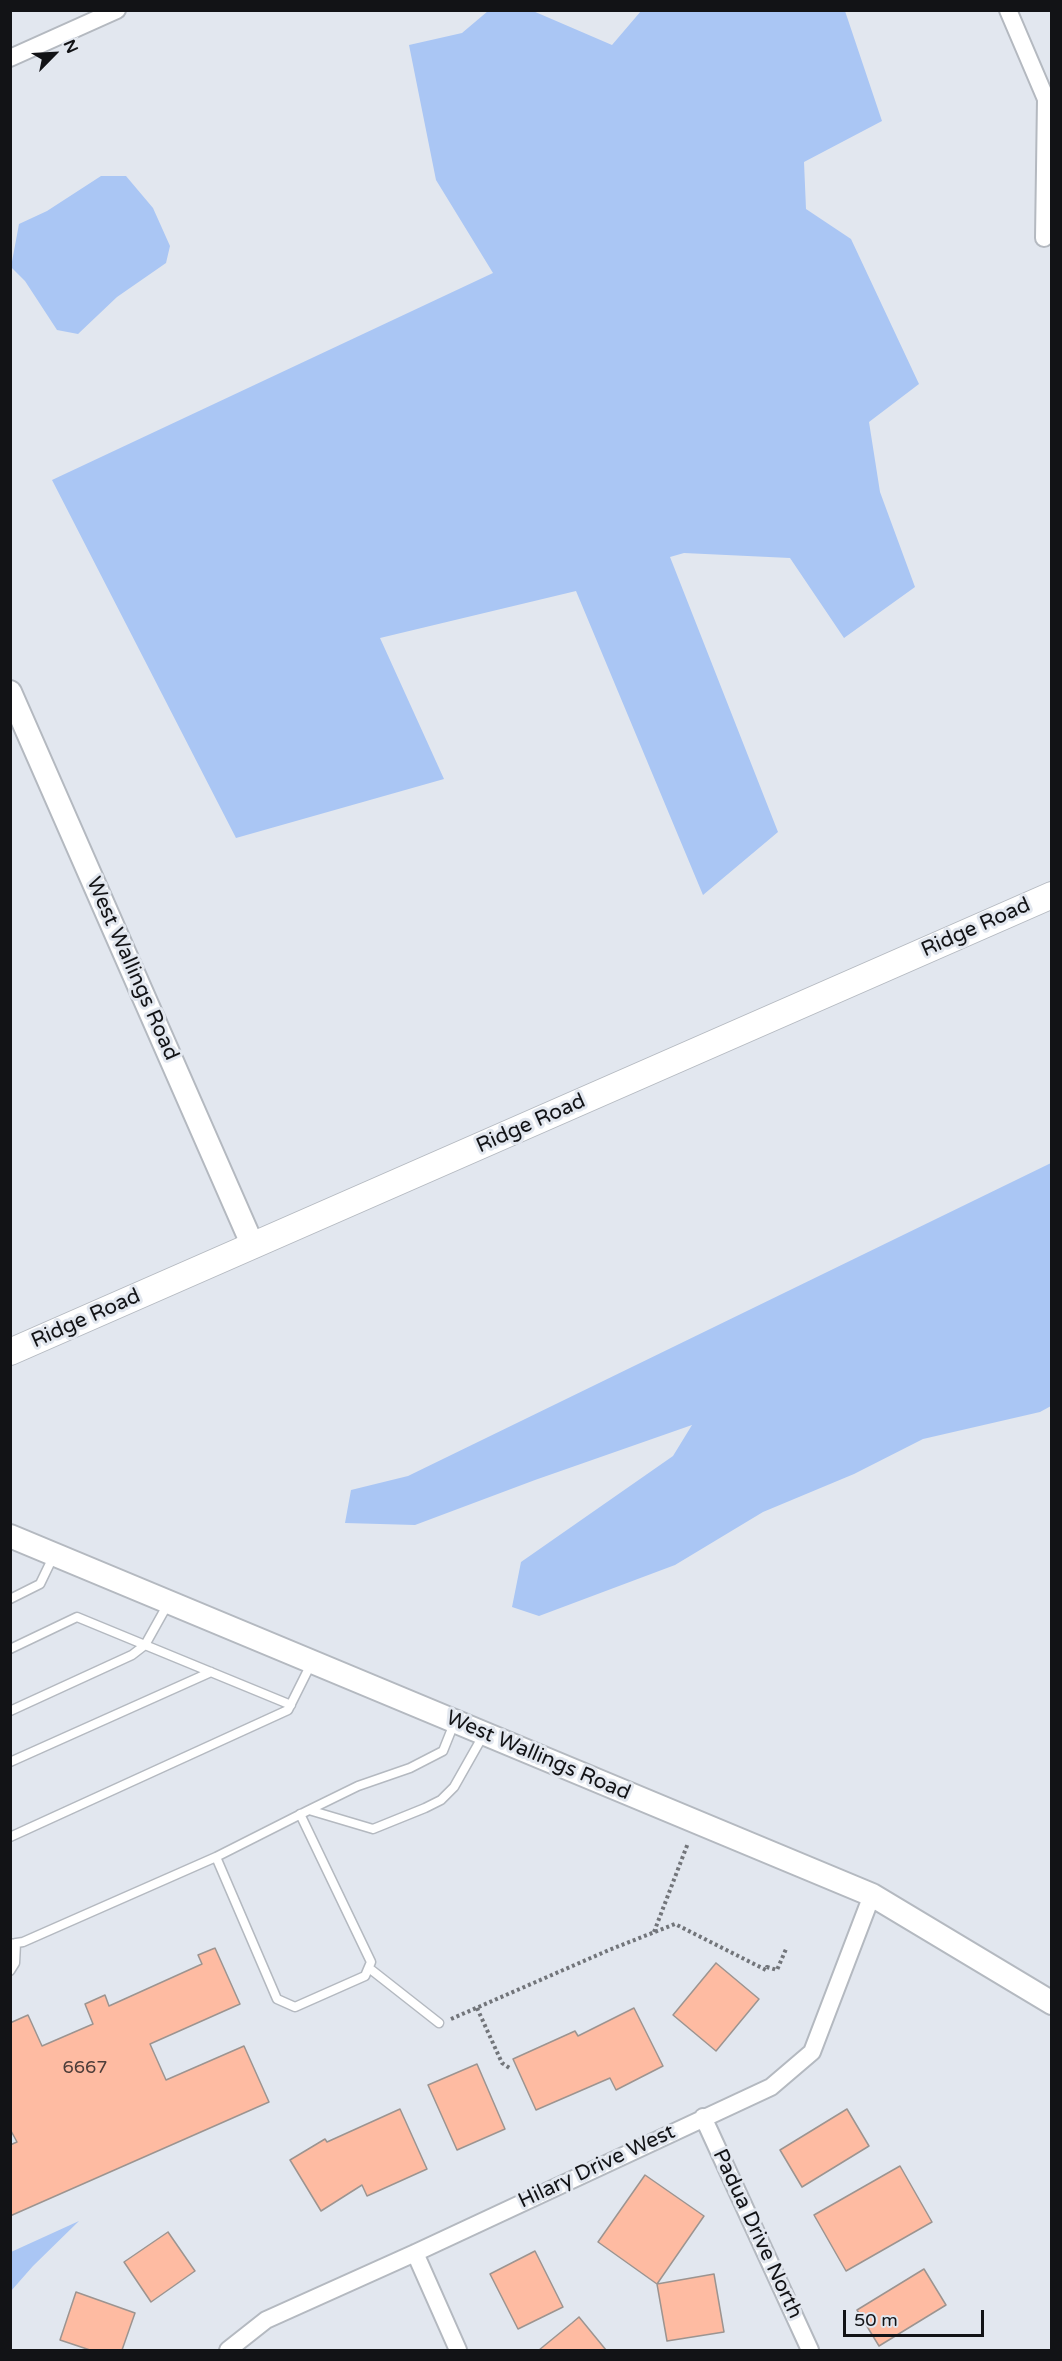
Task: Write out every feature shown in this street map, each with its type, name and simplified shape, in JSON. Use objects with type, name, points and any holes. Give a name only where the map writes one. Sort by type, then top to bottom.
[{"type":"main road","name":"Ridge Road","points":[[10,1352],[1052,895]]},
{"type":"street","points":[[10,58],[117,10]]},
{"type":"street","points":[[1008,10],[1046,99],[1044,238]]},
{"type":"street","name":"West Wallings Road","points":[[10,692],[253,1246]]},
{"type":"street","name":"West Wallings Road","points":[[10,1536],[872,1895],[1052,2002]]},
{"type":"street","name":"Hilary Drive West","points":[[228,2350],[266,2320],[771,2087],[812,2052],[872,1895]]},
{"type":"street","name":"Padua Drive North","points":[[703,2117],[810,2350]]},
{"type":"street","points":[[415,2253],[458,2350]]},
{"type":"lane","points":[[10,1599],[40,1584],[55,1554]]},
{"type":"lane","points":[[10,1711],[132,1655],[146,1645],[169,1602]]},
{"type":"lane","points":[[10,1649],[76,1617],[291,1705]]},
{"type":"lane","points":[[10,1837],[288,1710],[313,1662]]},
{"type":"lane","points":[[10,1762],[211,1672]]},
{"type":"lane","points":[[10,1971],[15,1963],[13,1944],[23,1942],[216,1857],[358,1786],[410,1768],[443,1751],[456,1721]]},
{"type":"lane","points":[[304,1812],[373,1829],[425,1808],[441,1800],[454,1787],[484,1733]]},
{"type":"lane","points":[[216,1857],[277,1999],[295,2007],[366,1976],[371,1962],[304,1812]]},
{"type":"lane","points":[[369,1968],[439,2023]]},
{"type":"path","points":[[654,1932],[688,1843]]},
{"type":"path","points":[[439,2023],[675,1924],[766,1970],[767,1966],[777,1970],[786,1949]]},
{"type":"path","points":[[477,2008],[502,2063],[511,2069]]},
{"type":"shaded area","points":[[488,11],[533,11],[612,45],[641,11],[845,11],[882,121],[804,162],[806,209],[851,239],[919,384],[869,422],[880,492],[915,587],[844,638],[790,558],[684,553],[670,557],[778,832],[703,895],[576,591],[380,638],[444,779],[236,838],[52,480],[493,273],[436,180],[409,45],[462,33]]},
{"type":"shaded area","points":[[101,176],[126,176],[153,208],[170,246],[166,263],[117,297],[78,334],[57,330],[25,281],[11,267],[19,224],[47,211]]},
{"type":"shaded area","points":[[1051,1163],[1051,1406],[1040,1412],[923,1439],[854,1474],[763,1512],[675,1565],[539,1616],[512,1607],[521,1562],[673,1456],[692,1425],[415,1525],[345,1523],[351,1490],[408,1476]]},
{"type":"shaded area","points":[[79,2221],[33,2266],[11,2291],[11,2252]]},
{"type":"building","points":[[215,1948],[240,2004],[150,2044],[166,2080],[244,2046],[269,2102],[10,2216],[10,2145],[17,2142],[10,2129],[10,2023],[28,2015],[42,2046],[93,2024],[85,2004],[105,1995],[109,2006],[202,1964],[198,1955]]},
{"type":"building","points":[[716,1963],[759,1999],[716,2051],[673,2015]]},
{"type":"building","points":[[634,2008],[663,2066],[616,2090],[610,2078],[536,2110],[513,2059],[575,2031],[578,2036]]},
{"type":"building","points":[[477,2064],[505,2129],[457,2150],[428,2085]]},
{"type":"building","points":[[400,2109],[427,2169],[367,2196],[362,2185],[321,2211],[290,2160],[325,2139],[327,2142]]},
{"type":"building","points":[[847,2109],[869,2146],[802,2187],[780,2150]]},
{"type":"building","points":[[900,2166],[932,2222],[846,2271],[814,2215]]},
{"type":"building","points":[[645,2175],[704,2216],[657,2284],[598,2242]]},
{"type":"building","points":[[168,2232],[195,2271],[151,2302],[124,2262]]},
{"type":"building","points":[[535,2251],[563,2307],[518,2329],[490,2274]]},
{"type":"building","points":[[924,2269],[946,2305],[879,2346],[857,2310]]},
{"type":"building","points":[[714,2274],[724,2332],[667,2341],[657,2284]]},
{"type":"building","points":[[76,2292],[135,2313],[122,2350],[90,2350],[60,2340]]},
{"type":"building","points":[[579,2317],[606,2350],[539,2350],[572,2323]]}]
